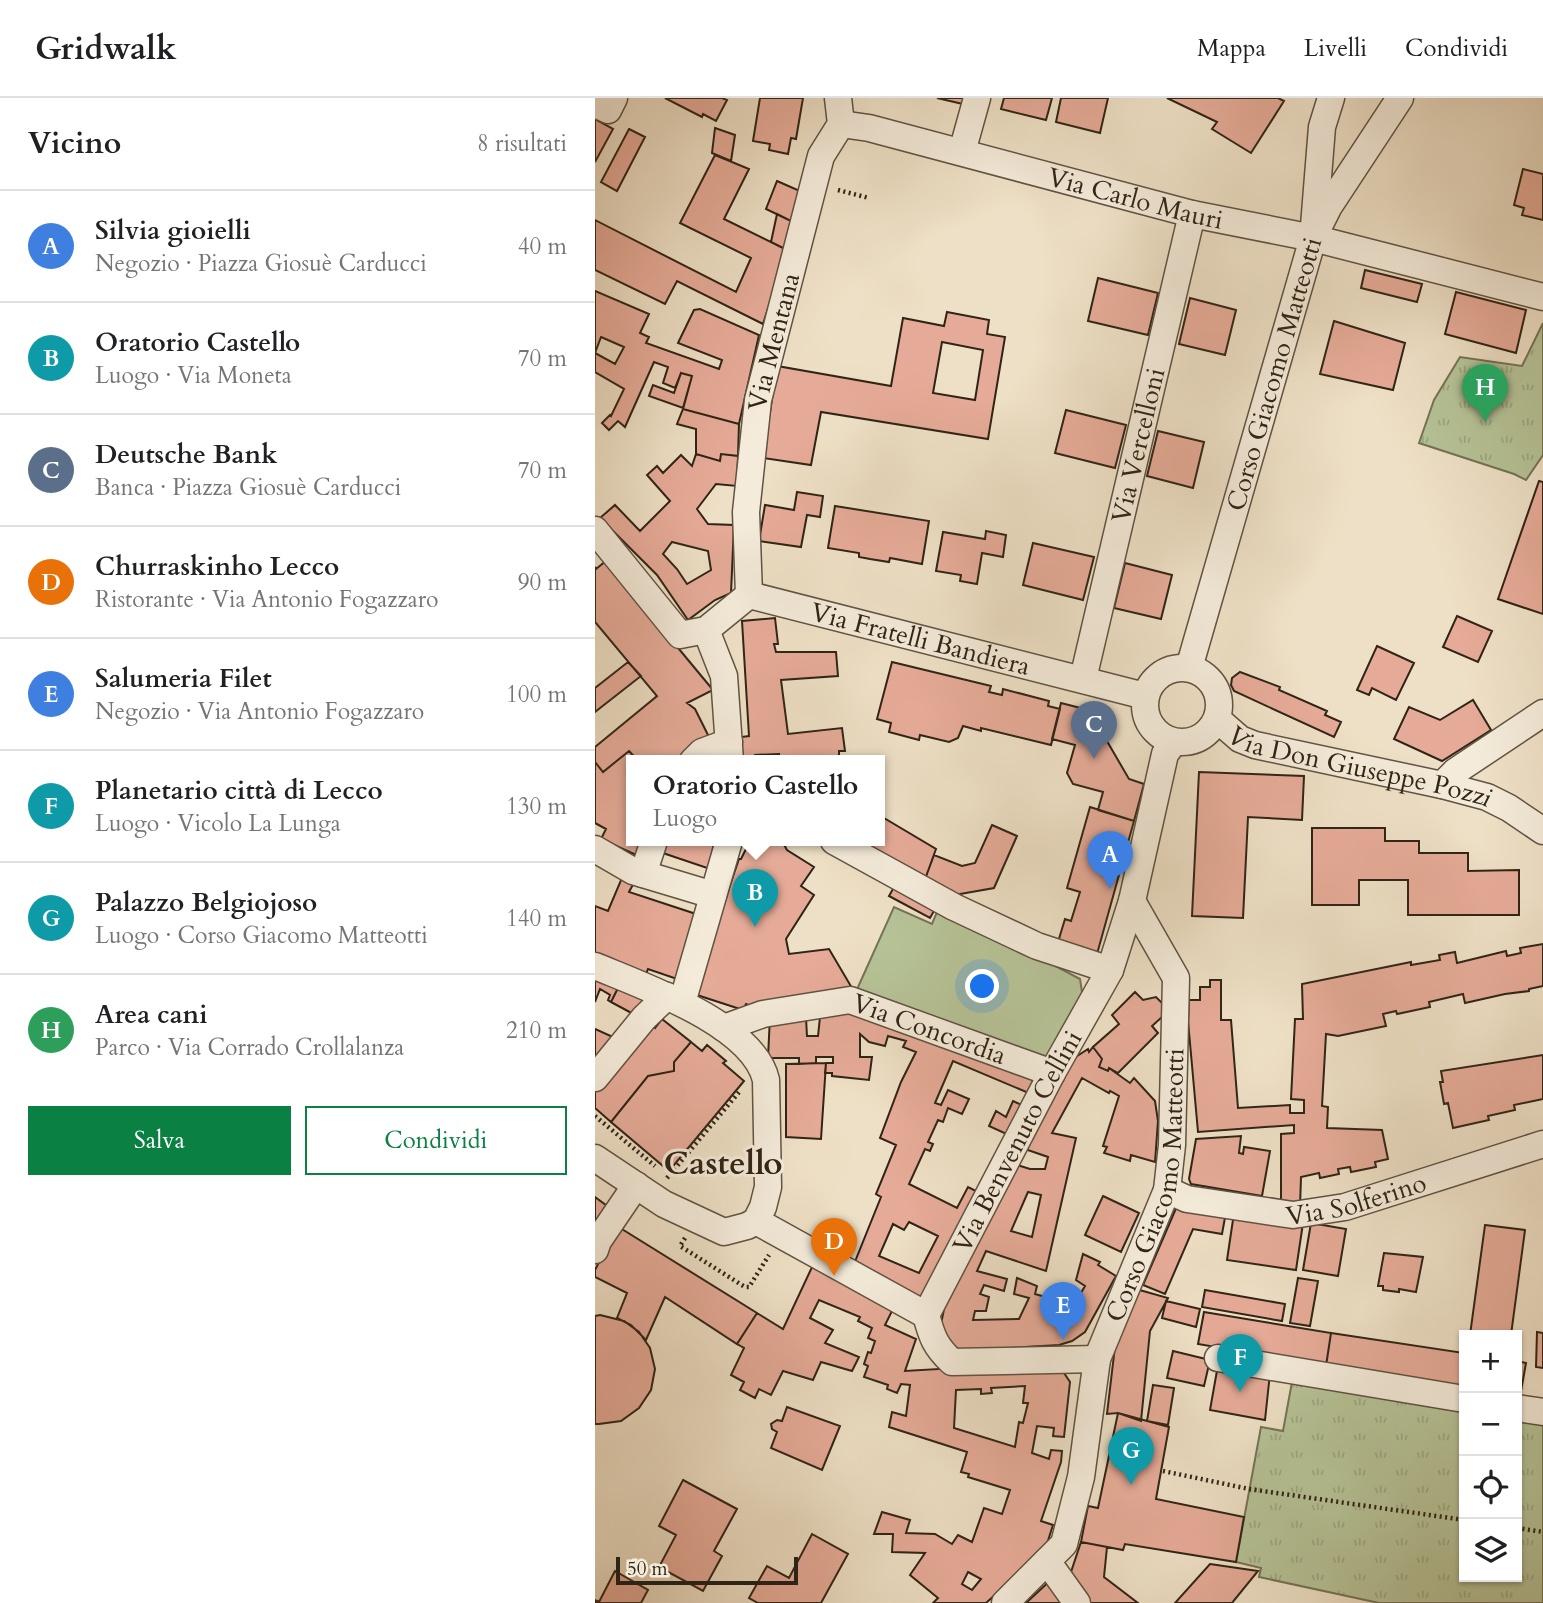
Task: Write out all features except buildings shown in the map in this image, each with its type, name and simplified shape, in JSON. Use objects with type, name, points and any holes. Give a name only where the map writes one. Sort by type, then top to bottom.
[{"type":"street","points":[[595,104],[608,110],[614,98]]},
{"type":"street","points":[[962,152],[977,98]]},
{"type":"street","points":[[1314,238],[1322,127],[1331,98]]},
{"type":"street","name":"Corso Giacomo Matteotti","points":[[1189,668],[1314,238],[1329,206],[1399,98]]},
{"type":"street","name":"Via Carlo Mauri","points":[[839,111],[869,128],[1192,214],[1314,238],[1543,297]]},
{"type":"street","name":"Via Mentana","points":[[749,595],[746,512],[758,400],[821,156],[839,111]]},
{"type":"street","name":"Via Vercelloni","points":[[1083,679],[1192,214]]},
{"type":"street","points":[[595,530],[680,635],[706,630],[749,595]]},
{"type":"street","name":"Via Fratelli Bandiera","points":[[749,595],[1145,696]]},
{"type":"street","points":[[699,755],[702,752],[730,751],[724,677],[706,630]]},
{"type":"street","points":[[1177,667],[1189,668],[1208,678],[1215,687],[1219,697],[1217,719],[1204,736],[1184,742],[1174,741],[1154,730],[1147,719],[1145,696],[1157,677],[1177,667]]},
{"type":"street","points":[[1442,785],[1457,771],[1543,713]]},
{"type":"street","name":"Via Don Giuseppe Pozzi","points":[[1217,719],[1229,731],[1255,745],[1442,785],[1500,803],[1543,831]]},
{"type":"street","points":[[843,846],[954,907],[1037,946],[1110,970],[1132,901],[1165,754],[1174,741]]},
{"type":"street","points":[[643,874],[652,846]]},
{"type":"street","points":[[595,1078],[644,1018],[675,999],[713,895],[728,846]]},
{"type":"street","points":[[595,849],[633,872],[713,895]]},
{"type":"street","name":"Corso Giacomo Matteotti","points":[[1005,1603],[1064,1544],[1081,1477],[1097,1359],[1167,1190],[1172,1145],[1176,978],[1132,901]]},
{"type":"street","points":[[595,966],[675,999],[724,1028],[753,1055],[764,1070],[766,1080],[768,1187],[756,1221],[739,1230],[724,1232],[664,1204],[595,1158]]},
{"type":"street","name":"Via Benvenuto Cellini","points":[[926,1315],[1052,1073],[1110,970]]},
{"type":"street","name":"Via Concordia","points":[[724,1028],[763,1014],[850,1000],[1052,1073]]},
{"type":"street","name":"Via Solferino","points":[[1167,1190],[1187,1199],[1293,1215],[1345,1206],[1543,1144]]},
{"type":"street","points":[[595,1250],[598,1241],[635,1185]]},
{"type":"street","points":[[756,1221],[926,1315],[932,1338],[952,1362],[1097,1359]]},
{"type":"street","points":[[1218,1358],[1459,1398]]},
{"type":"street","points":[[1522,1409],[1543,1412]]},
{"type":"street","points":[[1047,1561],[1077,1603]]},
{"type":"path","points":[[827,187],[869,198]]},
{"type":"path","points":[[664,1182],[753,1076],[764,1070]]},
{"type":"path","points":[[1163,1471],[1249,1489],[1459,1519]]},
{"type":"path","points":[[1522,1529],[1543,1532]]},
{"type":"green space","points":[[1543,323],[1543,455],[1526,480],[1419,443],[1434,400],[1460,357],[1522,366]]},
{"type":"green space","points":[[940,905],[1080,979],[1084,1005],[1051,1068],[854,996],[894,907],[932,924]]},
{"type":"green space","points":[[1294,1371],[1459,1401],[1459,1582],[1522,1582],[1522,1412],[1543,1416],[1543,1603],[1379,1603],[1259,1577],[1261,1568],[1236,1562],[1261,1427],[1283,1431]]},
{"type":"place","name":"Area cani","points":[[1485,422]]},
{"type":"place","name":"Deutsche Bank","points":[[1094,759]]},
{"type":"place","name":"Silvia gioielli","points":[[1110,889]]},
{"type":"place","name":"Oratorio Castello","points":[[755,927]]},
{"type":"place","name":"Churraskinho Lecco","points":[[834,1276]]},
{"type":"place","name":"Salumeria Filet","points":[[1063,1340]]},
{"type":"place","name":"Planetario città di Lecco","points":[[1240,1392]]},
{"type":"place","name":"Palazzo Belgiojoso","points":[[1131,1485]]},
{"type":"district","name":"Castello","points":[[723,1162]]}]
